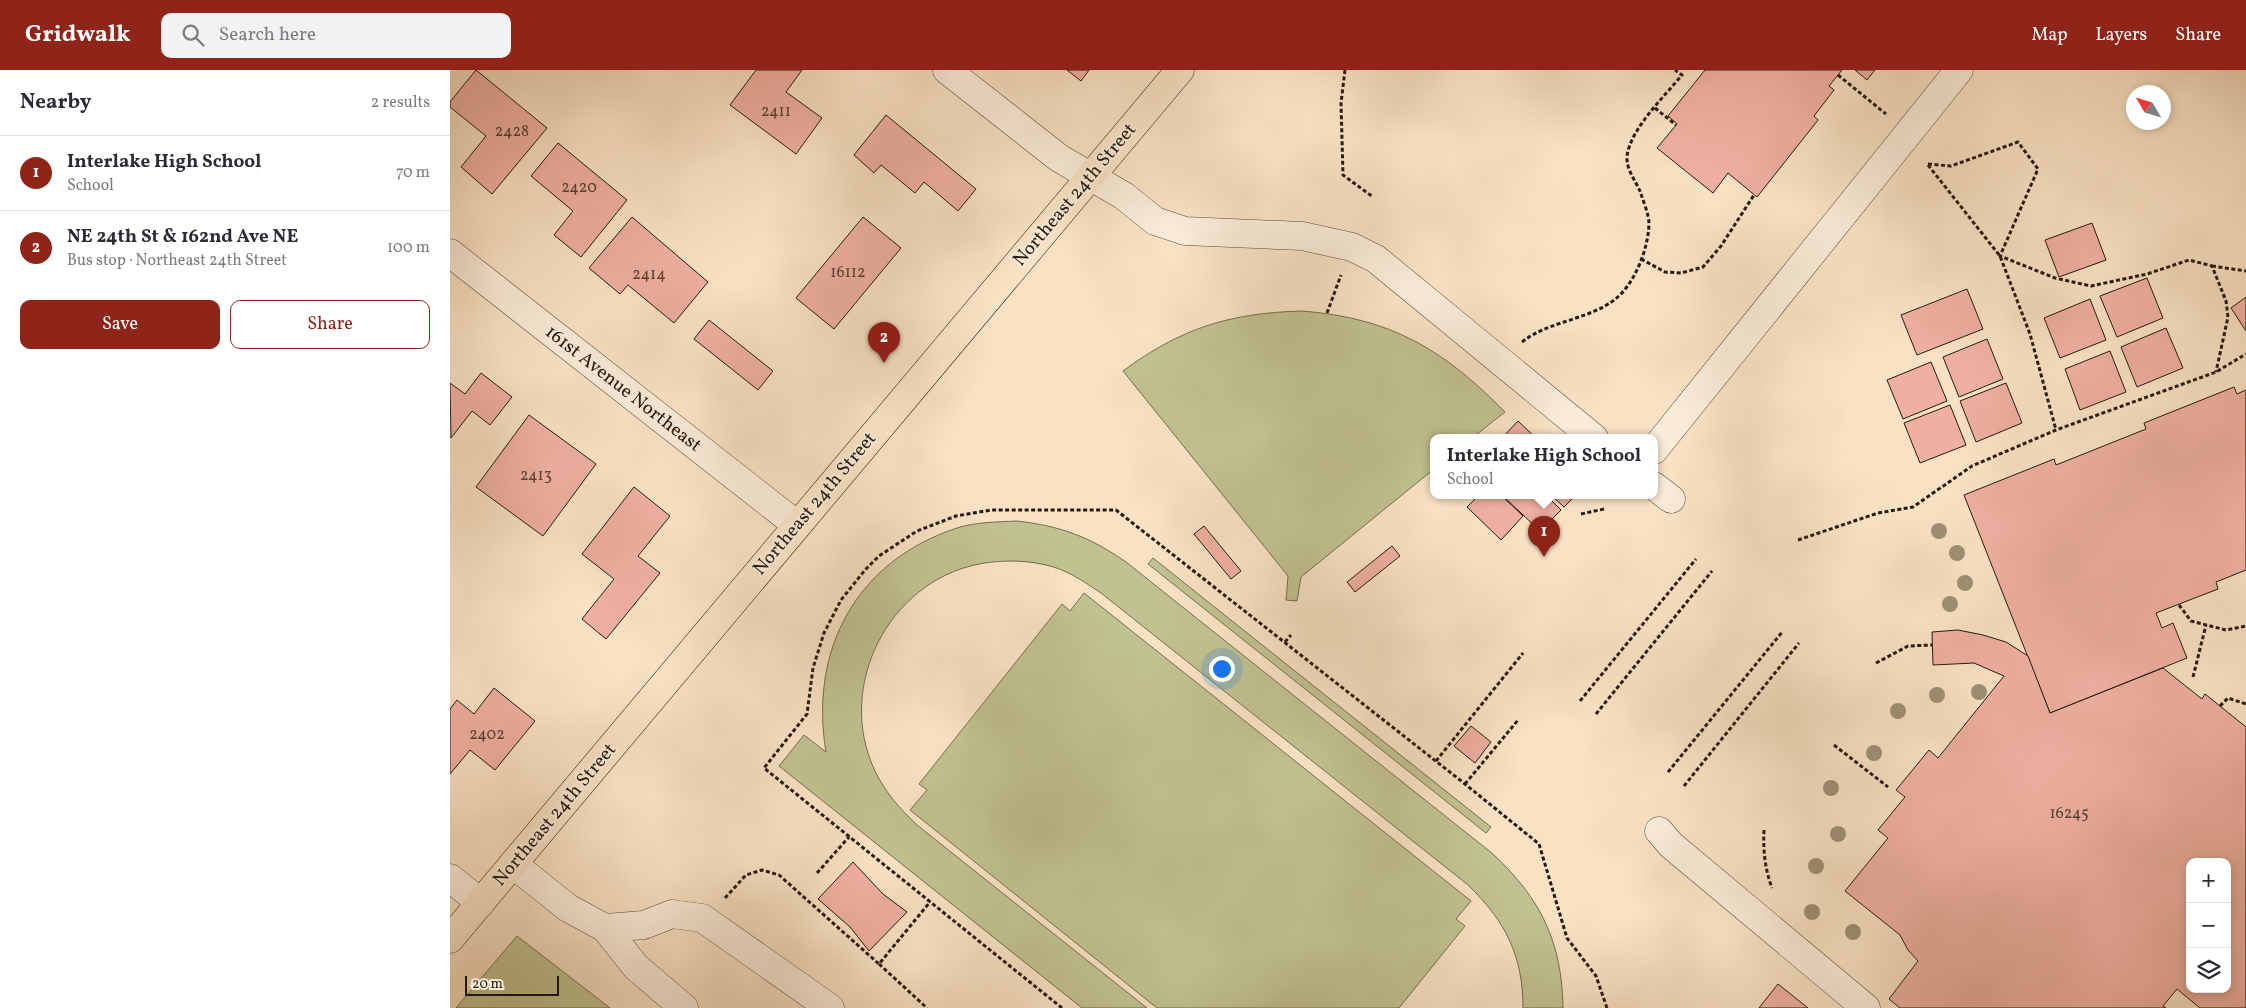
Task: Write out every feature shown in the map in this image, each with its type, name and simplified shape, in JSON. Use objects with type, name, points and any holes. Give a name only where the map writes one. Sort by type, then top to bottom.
[{"type":"main road","name":"Northeast 24th Street","points":[[450,939],[1180,70]]},
{"type":"street","points":[[947,70],[1060,158],[1124,196],[1155,221],[1185,230],[1302,236],[1352,247],[1376,259],[1589,434]]},
{"type":"street","points":[[1658,445],[1959,70]]},
{"type":"street","name":"161st Avenue Northeast","points":[[450,253],[797,525]]},
{"type":"street","points":[[1659,831],[1672,845],[1866,1008]]},
{"type":"street","points":[[513,864],[568,908],[605,928],[636,967],[684,1008]]},
{"type":"street","points":[[450,878],[481,903]]},
{"type":"street","points":[[605,928],[644,925],[672,914],[702,918],[830,1008]]},
{"type":"path","points":[[1345,70],[1341,103],[1343,175],[1373,197]]},
{"type":"path","points":[[1518,345],[1529,336],[1610,303],[1622,292],[1638,268],[1649,223],[1643,200],[1628,167],[1627,157],[1634,134],[1682,75],[1675,70]]},
{"type":"path","points":[[1838,76],[1893,120]]},
{"type":"path","points":[[1655,108],[1676,125]]},
{"type":"path","points":[[2000,256],[2038,169],[2018,142],[1951,166],[1928,164],[2000,256],[2030,334],[2056,430]]},
{"type":"path","points":[[1641,259],[1665,272],[1681,273],[1703,267],[1721,246],[1754,195]]},
{"type":"path","points":[[2000,256],[2055,278],[2091,286],[2146,274],[2189,260],[2246,272]]},
{"type":"path","points":[[2212,266],[2226,301],[2228,317],[2216,372]]},
{"type":"path","points":[[1327,313],[1343,270]]},
{"type":"path","points":[[1798,540],[1878,513],[1913,507],[1972,466],[2056,430],[2216,372],[2246,354]]},
{"type":"path","points":[[1581,514],[1604,509]]},
{"type":"path","points":[[1062,1008],[764,768],[807,714],[817,653],[824,633],[840,600],[853,584],[879,556],[910,535],[936,523],[972,512],[991,510],[1116,510],[1285,642],[1540,844],[1567,938],[1596,976],[1607,1008]]},
{"type":"path","points":[[1580,701],[1696,559]]},
{"type":"path","points":[[1596,714],[1712,571]]},
{"type":"path","points":[[2179,605],[2191,621],[2226,630],[2246,626]]},
{"type":"path","points":[[2193,676],[2206,625]]},
{"type":"path","points":[[1668,772],[1782,631]]},
{"type":"path","points":[[1285,642],[1291,635]]},
{"type":"path","points":[[1684,786],[1799,644]]},
{"type":"path","points":[[1876,663],[1908,646],[1932,645]]},
{"type":"path","points":[[1436,761],[1523,654]]},
{"type":"path","points":[[2220,706],[2228,698],[2246,704]]},
{"type":"path","points":[[1465,784],[1518,720]]},
{"type":"path","points":[[1834,745],[1888,787]]},
{"type":"path","points":[[1764,830],[1763,848],[1766,873],[1773,892]]},
{"type":"path","points":[[817,873],[849,837]]},
{"type":"path","points":[[706,921],[746,875],[762,870],[779,875],[927,1008]]},
{"type":"path","points":[[879,964],[930,902]]},
{"type":"green space","points":[[1302,311],[1334,315],[1389,329],[1414,340],[1437,354],[1460,371],[1505,412],[1477,434],[1430,434],[1430,472],[1301,577],[1297,601],[1286,600],[1288,576],[1123,371],[1144,356],[1186,334],[1229,320],[1276,312]]},
{"type":"green space","points":[[1017,521],[1048,526],[1074,534],[1113,553],[1126,562],[1493,854],[1524,888],[1546,923],[1558,962],[1562,984],[1563,1008],[1523,1008],[1520,971],[1509,940],[1492,912],[1468,885],[1101,593],[1062,570],[1042,564],[1021,561],[979,564],[947,575],[919,592],[896,615],[878,643],[866,673],[862,706],[864,739],[875,771],[883,786],[917,825],[1147,1008],[1082,1008],[779,766],[804,735],[826,752],[823,714],[825,679],[833,645],[847,614],[867,586],[892,563],[922,543],[964,526]]},
{"type":"green space","points":[[1153,558],[1491,827],[1486,833],[1148,564]]},
{"type":"green space","points":[[1084,593],[1471,901],[1456,919],[1465,926],[1399,1008],[1157,1008],[910,810],[927,790],[919,784],[1062,604],[1070,611]]},
{"type":"green space","points":[[517,936],[610,1008],[456,1008]]},
{"type":"building","points":[[476,70],[547,128],[492,194],[461,167],[486,136],[450,107],[450,102]]},
{"type":"building","points":[[756,70],[802,70],[786,92],[822,118],[796,154],[730,105]]},
{"type":"building","points":[[1067,70],[1089,70],[1081,81]]},
{"type":"building","points":[[1705,70],[1842,70],[1829,86],[1834,90],[1814,116],[1818,120],[1757,197],[1728,173],[1713,193],[1657,148],[1677,124],[1668,116]]},
{"type":"building","points":[[1855,70],[1875,70],[1867,80]]},
{"type":"building","points":[[886,115],[976,189],[958,211],[924,182],[915,193],[881,165],[874,173],[854,155]]},
{"type":"building","points":[[558,143],[627,200],[581,257],[554,235],[573,211],[531,176]]},
{"type":"building","points":[[632,217],[708,282],[674,323],[628,285],[620,294],[589,268]]},
{"type":"building","points":[[863,217],[901,248],[834,329],[796,298]]},
{"type":"building","points":[[2092,223],[2106,260],[2059,277],[2045,240]]},
{"type":"building","points":[[2147,278],[2163,318],[2117,337],[2100,296]]},
{"type":"building","points":[[1967,289],[1983,329],[1917,355],[1901,315]]},
{"type":"building","points":[[2246,297],[2246,331],[2231,308]]},
{"type":"building","points":[[2090,299],[2106,340],[2060,358],[2044,318]]},
{"type":"building","points":[[709,320],[773,371],[758,390],[694,339]]},
{"type":"building","points":[[2166,328],[2183,368],[2137,387],[2121,347]]},
{"type":"building","points":[[1987,339],[2003,379],[1959,397],[1943,357]]},
{"type":"building","points":[[2110,351],[2126,392],[2080,410],[2065,369]]},
{"type":"building","points":[[1931,362],[1947,401],[1903,419],[1887,380]]},
{"type":"building","points":[[481,373],[512,397],[490,425],[472,411],[451,438],[450,383],[465,394]]},
{"type":"building","points":[[2006,383],[2022,423],[1976,442],[1960,401]]},
{"type":"building","points":[[2234,387],[2237,394],[2246,390],[2246,570],[2216,582],[2218,589],[2156,613],[2162,628],[2173,623],[2187,658],[2050,713],[1964,495],[2054,459],[2056,465],[2146,429],[2144,423]]},
{"type":"building","points":[[1950,405],[1966,445],[1920,463],[1904,423]]},
{"type":"building","points":[[529,415],[596,464],[543,536],[476,487]]},
{"type":"building","points":[[1518,421],[1532,434],[1506,434]]},
{"type":"building","points":[[634,487],[670,516],[638,556],[660,573],[606,639],[582,619],[614,579],[582,554]]},
{"type":"building","points":[[1475,499],[1505,499],[1523,516],[1501,540],[1467,507]]},
{"type":"building","points":[[1506,499],[1550,499],[1561,510],[1540,531]]},
{"type":"building","points":[[1555,499],[1572,499],[1564,507]]},
{"type":"building","points":[[1204,526],[1241,571],[1231,579],[1194,534]]},
{"type":"building","points":[[1392,546],[1400,556],[1355,592],[1347,582]]},
{"type":"building","points":[[1958,630],[2006,642],[2028,656],[2050,713],[2163,668],[2202,699],[2205,694],[2246,727],[2246,1008],[2200,1008],[2177,989],[2163,1006],[2166,1008],[1900,1008],[1889,999],[1918,961],[1908,950],[1900,935],[1845,891],[1888,838],[1878,830],[1905,797],[1896,790],[1929,750],[1938,758],[2004,676],[1974,663],[1933,665],[1932,632]]},
{"type":"building","points":[[494,688],[535,721],[495,770],[470,750],[450,774],[450,709],[457,700],[474,714]]},
{"type":"building","points":[[1471,726],[1491,742],[1475,763],[1454,746]]},
{"type":"building","points":[[853,862],[883,894],[907,912],[869,951],[850,927],[818,899]]},
{"type":"building","points":[[1778,984],[1808,1008],[1759,1008]]},
{"type":"place","name":"NE 24th St & 162nd Ave NE","points":[[884,363]]},
{"type":"place","name":"Interlake High School","points":[[1544,557]]}]
